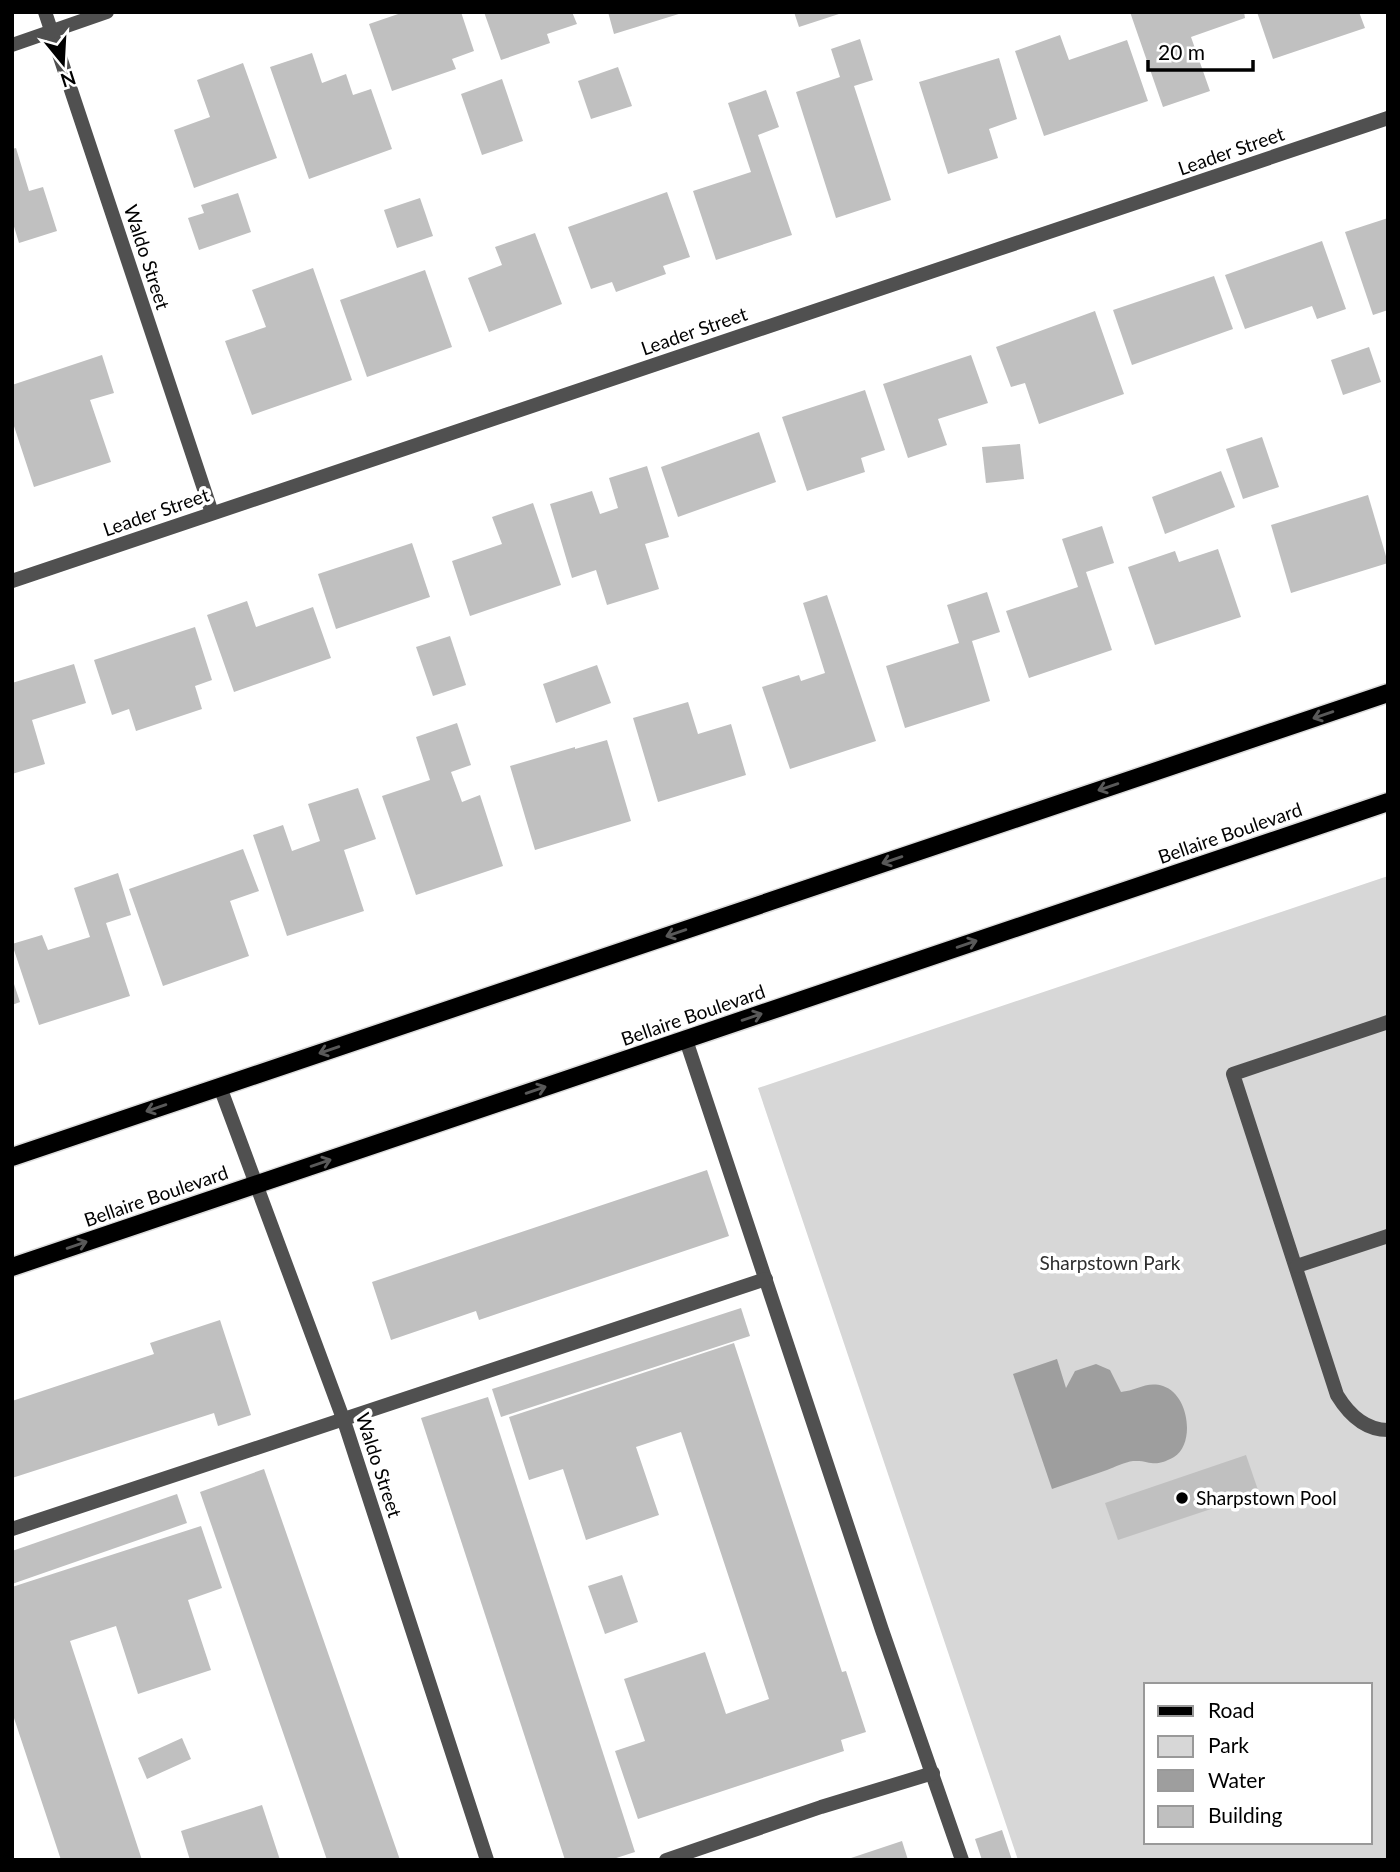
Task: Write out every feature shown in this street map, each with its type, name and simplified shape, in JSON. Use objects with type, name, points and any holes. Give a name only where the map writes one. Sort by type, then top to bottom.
[{"type":"main road","points":[[12,1157],[1388,693]]},
{"type":"main road","name":"Bellaire Boulevard","points":[[12,1267],[1388,802]]},
{"type":"street","name":"Waldo Street","points":[[45,12],[212,513]]},
{"type":"street","points":[[12,44],[107,12]]},
{"type":"street","name":"Leader Street","points":[[12,581],[1388,118]]},
{"type":"street","points":[[1388,1022],[1233,1074],[1337,1395],[1347,1411],[1365,1424],[1388,1430]]},
{"type":"street","points":[[686,1040],[882,1630],[962,1860]]},
{"type":"street","name":"Waldo Street","points":[[220,1087],[344,1421],[488,1860]]},
{"type":"street","points":[[1297,1266],[1388,1236]]},
{"type":"street","points":[[12,1529],[766,1279]]},
{"type":"street","points":[[666,1860],[821,1807],[933,1773]]},
{"type":"green space","name":"Sharpstown Park","points":[[1388,876],[1388,1860],[1018,1860],[758,1088]]},
{"type":"water","points":[[1057,1359],[1066,1388],[1075,1371],[1096,1364],[1110,1370],[1121,1392],[1146,1385],[1163,1386],[1172,1391],[1184,1409],[1186,1420],[1187,1432],[1181,1451],[1161,1463],[1130,1462],[1052,1489],[1013,1374]]},
{"type":"building","points":[[404,12],[461,12],[474,51],[452,59],[456,69],[392,91],[369,24]]},
{"type":"building","points":[[484,12],[572,12],[577,24],[547,34],[550,43],[501,60]]},
{"type":"building","points":[[608,12],[682,12],[682,13],[614,34]]},
{"type":"building","points":[[794,12],[842,12],[842,13],[799,27]]},
{"type":"building","points":[[1130,12],[1244,12],[1245,18],[1191,37],[1210,91],[1163,107]]},
{"type":"building","points":[[1257,12],[1359,12],[1365,28],[1273,59]]},
{"type":"building","points":[[1060,35],[1069,60],[1127,40],[1148,101],[1044,136],[1015,51]]},
{"type":"building","points":[[860,39],[873,80],[854,86],[891,200],[836,218],[796,92],[840,77],[831,49]]},
{"type":"building","points":[[312,53],[322,83],[346,74],[353,95],[371,89],[392,149],[309,179],[270,67]]},
{"type":"building","points":[[999,58],[1017,119],[989,129],[998,158],[948,174],[919,82]]},
{"type":"building","points":[[243,63],[277,158],[194,188],[174,130],[210,117],[197,80]]},
{"type":"building","points":[[618,67],[632,106],[591,119],[578,81]]},
{"type":"building","points":[[502,79],[523,141],[482,155],[461,94]]},
{"type":"building","points":[[766,90],[779,127],[758,135],[792,235],[716,260],[693,191],[751,172],[728,103]]},
{"type":"building","points":[[16,148],[29,191],[43,187],[57,231],[19,243],[12,220],[12,149]]},
{"type":"building","points":[[667,192],[690,257],[663,266],[666,274],[616,292],[612,282],[591,289],[568,227]]},
{"type":"building","points":[[238,193],[251,232],[199,250],[188,218],[204,213],[201,205]]},
{"type":"building","points":[[420,198],[433,236],[397,248],[384,210]]},
{"type":"building","points":[[1388,218],[1388,310],[1373,315],[1345,232]]},
{"type":"building","points":[[535,233],[562,304],[489,332],[468,278],[502,265],[495,247]]},
{"type":"building","points":[[1322,241],[1346,309],[1317,319],[1312,306],[1245,329],[1225,275]]},
{"type":"building","points":[[313,268],[352,380],[252,415],[225,341],[266,327],[252,290]]},
{"type":"building","points":[[425,270],[452,347],[367,377],[340,300]]},
{"type":"building","points":[[1214,276],[1233,329],[1132,365],[1113,310]]},
{"type":"building","points":[[1095,311],[1124,394],[1039,424],[1025,383],[1011,387],[996,347]]},
{"type":"building","points":[[1369,347],[1381,382],[1343,395],[1331,360]]},
{"type":"building","points":[[102,355],[114,393],[90,400],[111,462],[34,487],[12,420],[12,385]]},
{"type":"building","points":[[971,355],[988,403],[938,419],[947,445],[908,458],[883,384]]},
{"type":"building","points":[[865,390],[885,450],[861,458],[865,472],[807,491],[782,417]]},
{"type":"building","points":[[759,432],[776,482],[678,517],[661,467]]},
{"type":"building","points":[[1262,437],[1279,487],[1243,499],[1226,449]]},
{"type":"building","points":[[1020,444],[1024,479],[986,483],[982,447]]},
{"type":"building","points":[[647,466],[669,537],[645,544],[659,589],[607,605],[596,570],[572,578],[550,504],[592,491],[600,514],[618,508],[609,478]]},
{"type":"building","points":[[1221,471],[1235,507],[1165,534],[1152,497]]},
{"type":"building","points":[[1368,495],[1388,563],[1291,593],[1271,525]]},
{"type":"building","points":[[533,503],[561,585],[470,616],[452,561],[502,544],[492,517]]},
{"type":"building","points":[[1102,526],[1114,563],[1086,572],[1112,650],[1029,678],[1006,611],[1078,587],[1062,539]]},
{"type":"building","points":[[412,543],[430,597],[336,629],[318,574]]},
{"type":"building","points":[[1218,549],[1241,617],[1155,645],[1128,567],[1175,551],[1179,562]]},
{"type":"building","points":[[987,592],[1000,632],[972,641],[990,701],[905,728],[886,666],[959,643],[947,605]]},
{"type":"building","points":[[827,595],[876,741],[790,769],[762,687],[799,675],[801,681],[825,673],[803,603]]},
{"type":"building","points":[[247,601],[256,627],[313,607],[331,658],[234,692],[207,615]]},
{"type":"building","points":[[195,627],[212,680],[195,686],[202,709],[136,731],[129,709],[112,715],[94,660]]},
{"type":"building","points":[[450,636],[466,685],[433,696],[416,647]]},
{"type":"building","points":[[74,664],[86,703],[32,720],[45,764],[12,774],[12,683]]},
{"type":"building","points":[[597,665],[611,703],[556,723],[543,684]]},
{"type":"building","points":[[688,702],[698,734],[731,724],[746,775],[658,802],[633,718]]},
{"type":"building","points":[[457,723],[471,765],[451,772],[462,802],[480,795],[503,866],[416,895],[382,796],[430,780],[416,737]]},
{"type":"building","points":[[607,740],[631,821],[535,850],[510,766]]},
{"type":"building","points":[[358,788],[376,839],[344,850],[364,911],[287,936],[253,835],[283,825],[292,851],[320,841],[308,804]]},
{"type":"building","points":[[243,849],[259,891],[230,901],[249,956],[163,986],[129,889]]},
{"type":"building","points":[[118,873],[131,915],[106,923],[130,996],[39,1025],[12,944],[42,935],[48,950],[90,937],[74,888]]},
{"type":"building","points":[[12,978],[20,1002],[12,1005]]},
{"type":"building","points":[[707,1170],[729,1236],[479,1320],[476,1311],[391,1340],[372,1282]]},
{"type":"building","points":[[741,1308],[750,1336],[501,1417],[492,1389]]},
{"type":"building","points":[[220,1320],[251,1415],[218,1426],[214,1413],[12,1478],[12,1401],[154,1354],[150,1343]]},
{"type":"building","points":[[734,1343],[842,1672],[846,1671],[866,1732],[841,1740],[844,1751],[638,1819],[615,1751],[645,1741],[624,1679],[705,1652],[726,1714],[769,1699],[681,1432],[636,1447],[659,1515],[586,1540],[563,1469],[529,1480],[509,1417]]},
{"type":"building","points":[[488,1397],[635,1852],[610,1860],[565,1860],[421,1418]]},
{"type":"building","name":"Sharpstown Pool","points":[[1246,1455],[1259,1493],[1118,1540],[1105,1503]]},
{"type":"building","points":[[264,1469],[400,1860],[327,1860],[200,1492]]},
{"type":"building","points":[[177,1494],[187,1523],[12,1584],[12,1551]]},
{"type":"building","points":[[201,1526],[222,1588],[188,1600],[211,1670],[138,1694],[116,1626],[70,1641],[142,1860],[61,1860],[12,1712],[12,1587]]},
{"type":"building","points":[[622,1575],[638,1622],[605,1634],[588,1586]]},
{"type":"building","points":[[182,1738],[191,1759],[147,1779],[138,1758]]},
{"type":"building","points":[[262,1805],[280,1860],[190,1860],[181,1831]]},
{"type":"building","points":[[1002,1830],[1012,1860],[982,1860],[975,1839]]},
{"type":"building","points":[[902,1841],[908,1860],[848,1860],[848,1859]]},
{"type":"place","name":"Sharpstown Pool","points":[[1182,1498]]}]
